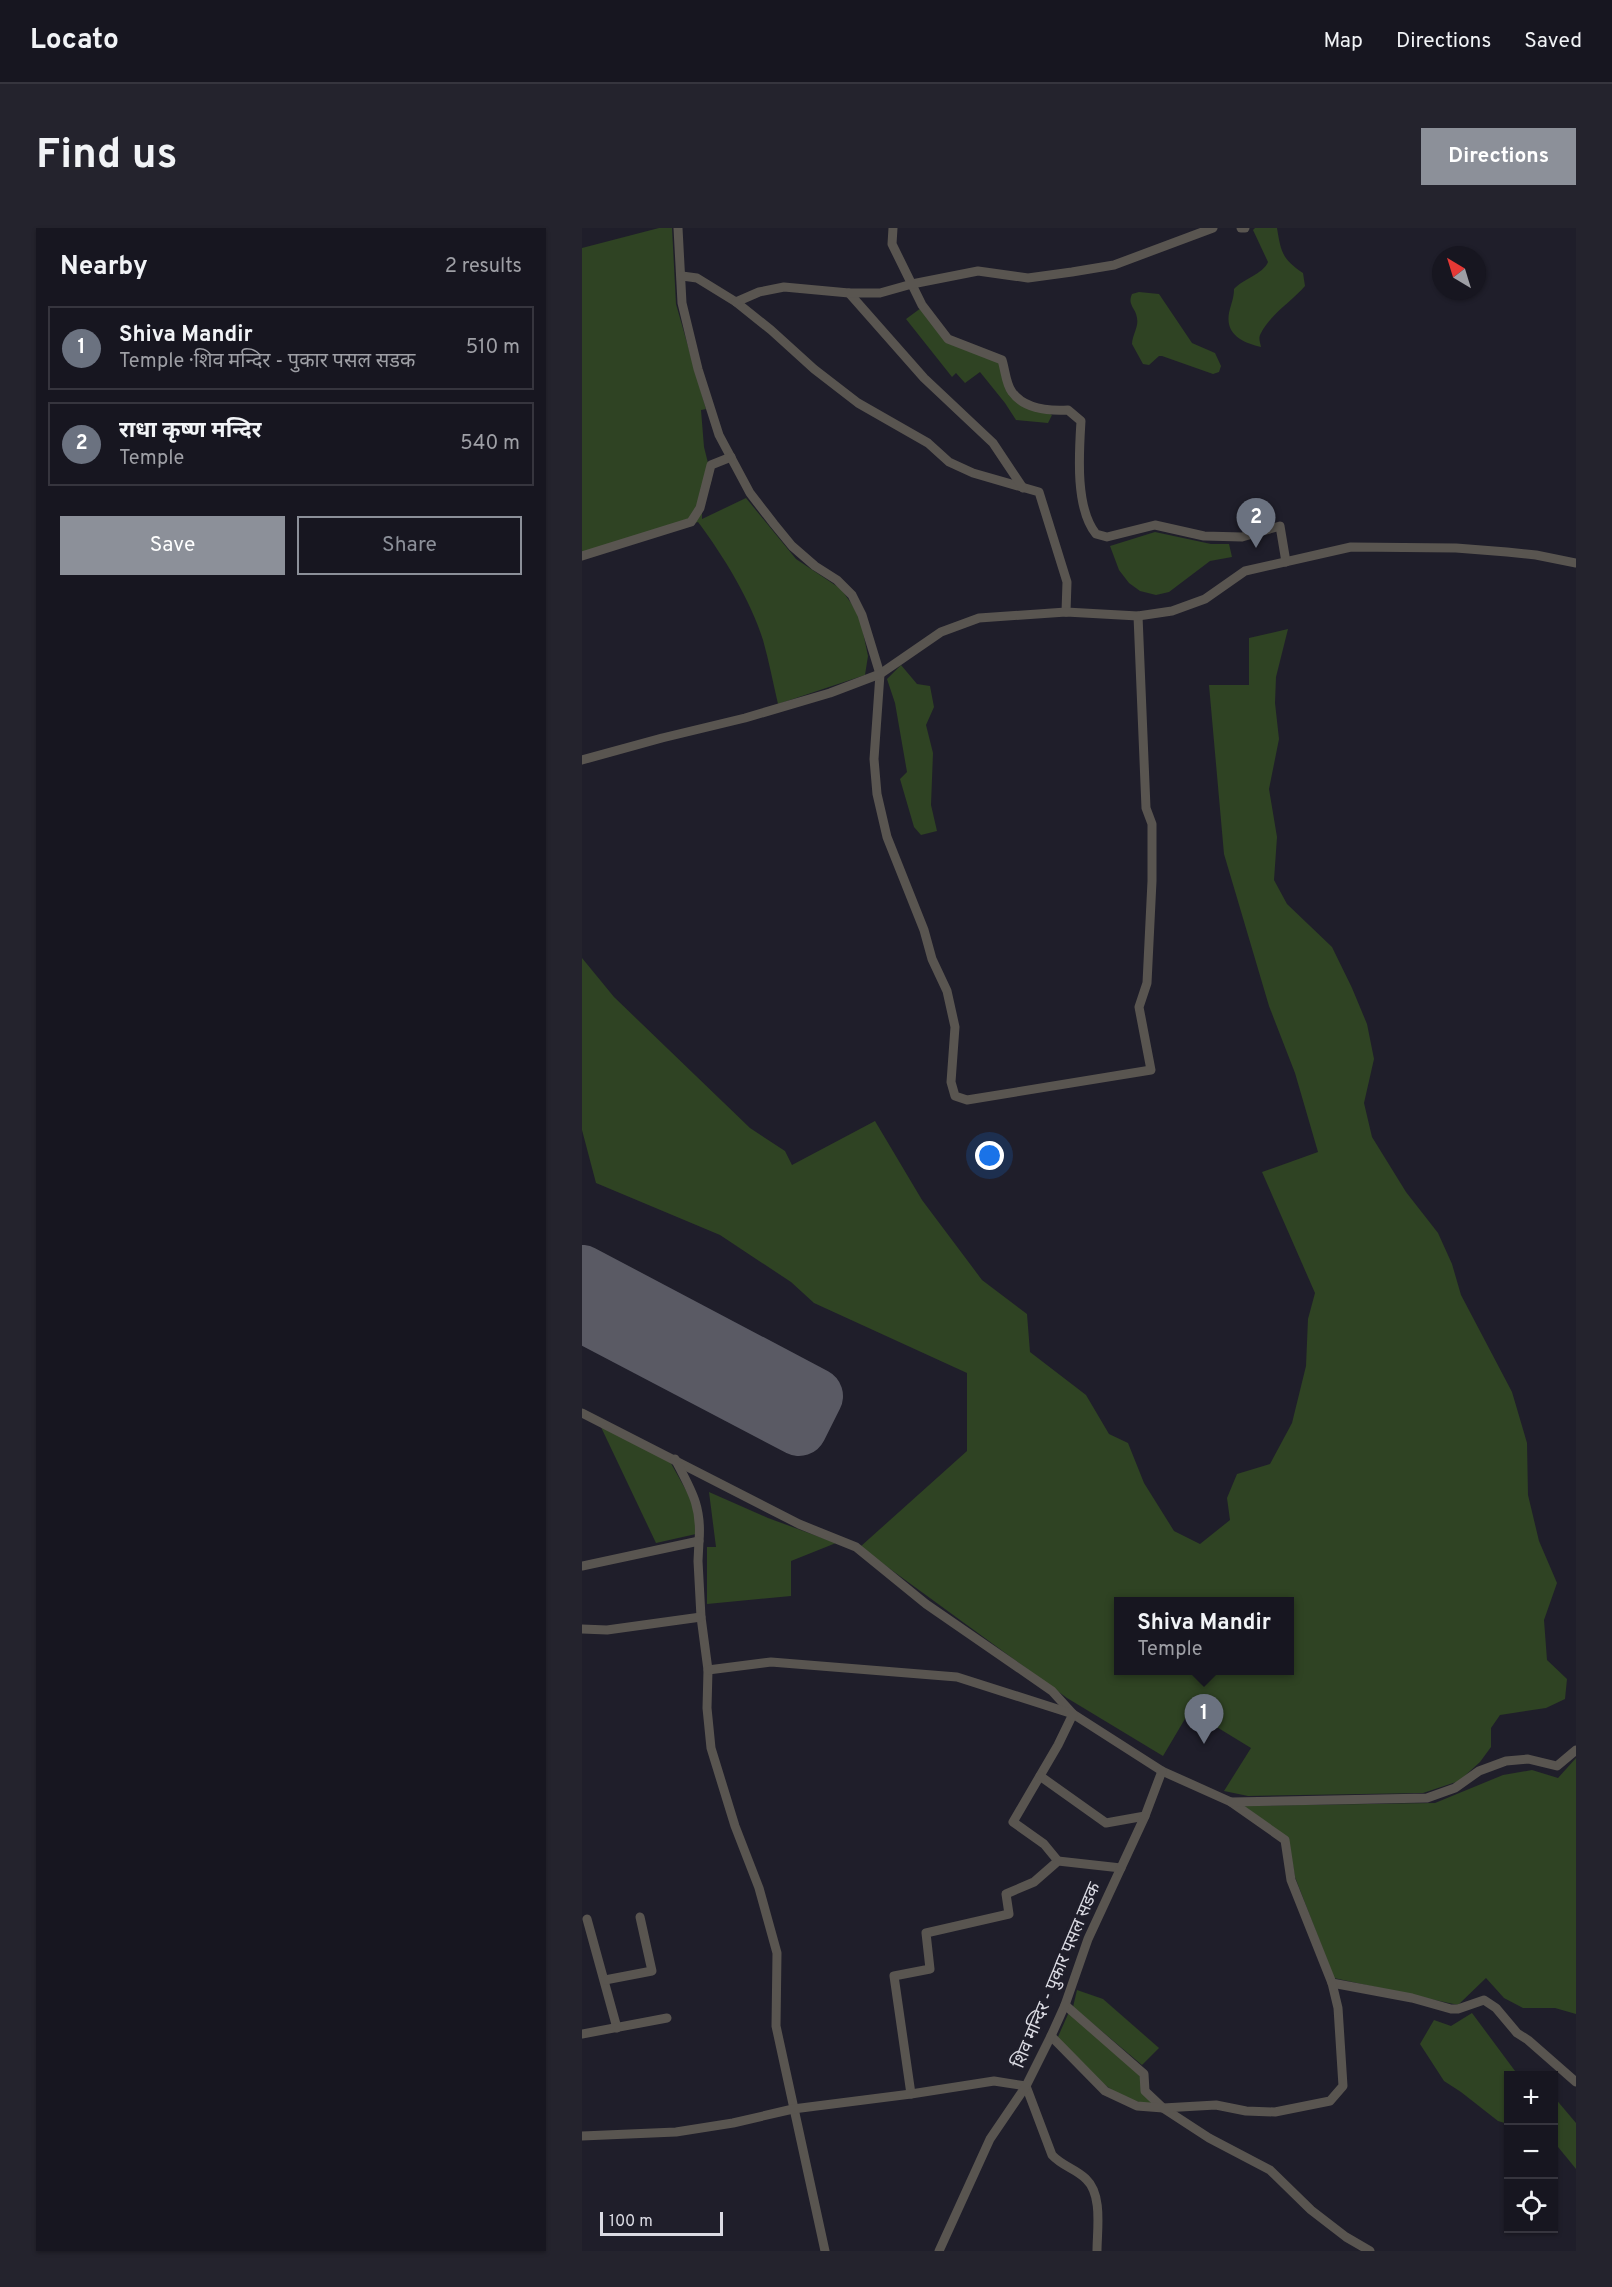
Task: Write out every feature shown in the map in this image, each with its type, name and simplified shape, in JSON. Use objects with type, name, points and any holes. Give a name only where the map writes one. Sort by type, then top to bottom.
[{"type":"street","points":[[678,228],[682,303],[698,369],[719,435],[750,493],[792,546],[815,566],[837,580],[852,595],[862,615],[880,674],[874,759],[877,794],[887,837],[946,991],[955,1027],[951,1082],[955,1096],[968,1100],[1151,1070],[1139,1007],[1147,983],[1152,824],[1146,808],[1138,616]]},
{"type":"street","points":[[892,228],[892,244],[921,305],[948,339],[1002,360],[1011,392],[1025,402],[1047,411],[1068,410],[1081,420],[1082,498],[1086,516],[1096,534],[1107,537],[1155,525],[1221,538],[1242,537],[1280,526],[1286,562]]},
{"type":"street","points":[[736,302],[759,292],[783,288],[880,293],[978,271],[1028,279],[1114,265],[1213,228]]},
{"type":"street","points":[[682,276],[697,279],[736,302],[814,369],[858,403],[928,443],[949,462],[973,473],[1039,492],[1067,582],[1066,612]]},
{"type":"street","points":[[849,293],[924,378],[993,443],[1023,488]]},
{"type":"street","points":[[582,556],[691,522],[700,508],[711,465],[731,457]]},
{"type":"street","points":[[582,760],[806,701],[880,674],[941,632],[980,618],[1066,612],[1138,616],[1172,611],[1205,599],[1245,571],[1351,547],[1416,547],[1507,552],[1576,563]]},
{"type":"street","points":[[582,1413],[799,1524],[856,1547],[926,1604],[1052,1691],[1073,1714]]},
{"type":"street","points":[[675,1459],[695,1499],[701,1519],[698,1562],[701,1617],[708,1670],[707,1708],[711,1748],[735,1826],[759,1888],[777,1953],[776,2026],[825,2251]]},
{"type":"street","points":[[582,1566],[699,1541]]},
{"type":"street","points":[[582,1629],[607,1630],[701,1617]]},
{"type":"street","points":[[708,1670],[771,1662],[957,1677],[1073,1714],[1162,1771],[1232,1802],[1285,1840],[1291,1880],[1332,1983],[1338,2008],[1343,2086],[1330,2101],[1275,2112],[1246,2111],[1216,2105],[1163,2108],[1137,2106],[1105,2091],[1051,2036]]},
{"type":"street","points":[[1073,1714],[1013,1822],[1044,1844],[1058,1861],[1121,1868]]},
{"type":"street","points":[[1232,1802],[1427,1798],[1455,1788],[1479,1771],[1506,1761],[1528,1759],[1557,1766],[1576,1750]]},
{"type":"street","name":"शिव मन्दिर - पुकार पसल सडक","points":[[939,2251],[990,2139],[1026,2086],[1051,2036],[1065,2005],[1088,1940],[1145,1816],[1162,1771]]},
{"type":"street","points":[[1040,1776],[1106,1822],[1145,1816]]},
{"type":"street","points":[[911,2094],[894,1976],[930,1969],[926,1933],[1009,1914],[1006,1894],[1034,1882],[1058,1861]]},
{"type":"street","points":[[605,1980],[652,1971],[640,1917]]},
{"type":"street","points":[[587,1919],[617,2028]]},
{"type":"street","points":[[1332,1983],[1412,1998],[1451,2009],[1458,2009],[1484,2000],[1507,2020],[1517,2033],[1576,2082]]},
{"type":"street","points":[[1065,2005],[1144,2074],[1145,2091],[1163,2108],[1209,2138],[1270,2170],[1311,2210],[1346,2237],[1370,2251]]},
{"type":"street","points":[[582,2034],[668,2018]]},
{"type":"street","points":[[582,2136],[676,2132],[733,2123],[793,2109],[911,2094],[994,2080],[1026,2086],[1052,2155],[1059,2163],[1085,2178],[1093,2190],[1097,2204],[1097,2251]]},
{"type":"green space","points":[[659,228],[672,228],[676,304],[706,409],[701,410],[704,447],[712,479],[702,510],[702,519],[746,498],[796,559],[841,589],[851,603],[860,618],[868,656],[865,675],[778,704],[758,625],[744,594],[698,522],[582,559],[582,248]]},
{"type":"green space","points":[[1255,228],[1277,228],[1284,254],[1303,273],[1305,286],[1265,326],[1260,337],[1261,347],[1237,337],[1229,321],[1234,289],[1262,270],[1268,262],[1253,230]]},
{"type":"green space","points":[[1139,292],[1159,294],[1192,343],[1215,353],[1221,366],[1219,372],[1213,374],[1162,356],[1149,365],[1143,364],[1132,344],[1137,321],[1131,298],[1132,294]]},
{"type":"green space","points":[[921,308],[947,340],[1000,362],[1006,390],[1052,415],[1048,423],[1016,420],[980,372],[965,383],[956,373],[952,377],[906,319]]},
{"type":"green space","points":[[1155,532],[1211,544],[1229,544],[1232,557],[1210,561],[1169,592],[1156,595],[1140,591],[1129,583],[1119,570],[1110,546]]},
{"type":"green space","points":[[1288,629],[1276,677],[1275,703],[1279,739],[1269,789],[1277,837],[1274,880],[1287,904],[1332,947],[1367,1024],[1374,1059],[1364,1103],[1372,1137],[1406,1192],[1438,1233],[1452,1264],[1461,1295],[1512,1392],[1527,1443],[1528,1495],[1539,1541],[1557,1583],[1544,1620],[1547,1660],[1567,1679],[1565,1699],[1546,1708],[1500,1715],[1491,1728],[1491,1747],[1480,1762],[1459,1781],[1423,1793],[1248,1796],[1224,1791],[1251,1748],[1197,1715],[1192,1707],[1163,1756],[1067,1698],[860,1547],[967,1451],[967,1373],[814,1303],[791,1282],[720,1235],[596,1183],[582,1130],[582,958],[614,997],[750,1128],[785,1151],[792,1165],[875,1121],[922,1200],[982,1280],[1027,1314],[1030,1352],[1086,1395],[1109,1434],[1128,1443],[1144,1483],[1174,1531],[1200,1544],[1230,1520],[1227,1498],[1237,1474],[1270,1464],[1292,1423],[1306,1366],[1308,1319],[1315,1293],[1262,1172],[1318,1152],[1295,1073],[1269,1006],[1224,854],[1209,685],[1249,685],[1249,638]]},
{"type":"green space","points":[[901,665],[917,684],[930,686],[934,707],[926,725],[933,753],[931,805],[937,831],[921,835],[914,827],[900,779],[907,772],[895,703],[887,679]]},
{"type":"green space","points":[[600,1425],[668,1458],[692,1501],[697,1520],[696,1534],[656,1543]]},
{"type":"green space","points":[[709,1492],[768,1518],[836,1543],[791,1561],[791,1596],[707,1604],[707,1547],[716,1547]]},
{"type":"green space","points":[[1576,1758],[1576,2014],[1555,2008],[1523,2008],[1504,1998],[1486,1978],[1458,2005],[1334,1978],[1295,1877],[1288,1838],[1244,1806],[1435,1803],[1503,1775],[1532,1770],[1558,1778]]},
{"type":"green space","points":[[1077,1990],[1103,1999],[1159,2048],[1142,2065],[1073,2007]]},
{"type":"green space","points":[[1069,2012],[1140,2074],[1154,2104],[1139,2102],[1112,2090],[1057,2039]]},
{"type":"green space","points":[[1472,2013],[1515,2071],[1504,2071],[1504,2123],[1498,2121],[1444,2081],[1420,2044],[1434,2020],[1451,2026]]},
{"type":"green space","points":[[1558,2102],[1576,2123],[1576,2169],[1558,2147]]},
{"type":"runway","points":[[582,1273],[815,1396],[799,1428],[582,1314]]},
{"type":"place","name":"राधा कृष्ण मन्दिर","points":[[1256,548]]},
{"type":"place","name":"Shiva Mandir","points":[[1204,1744]]}]
